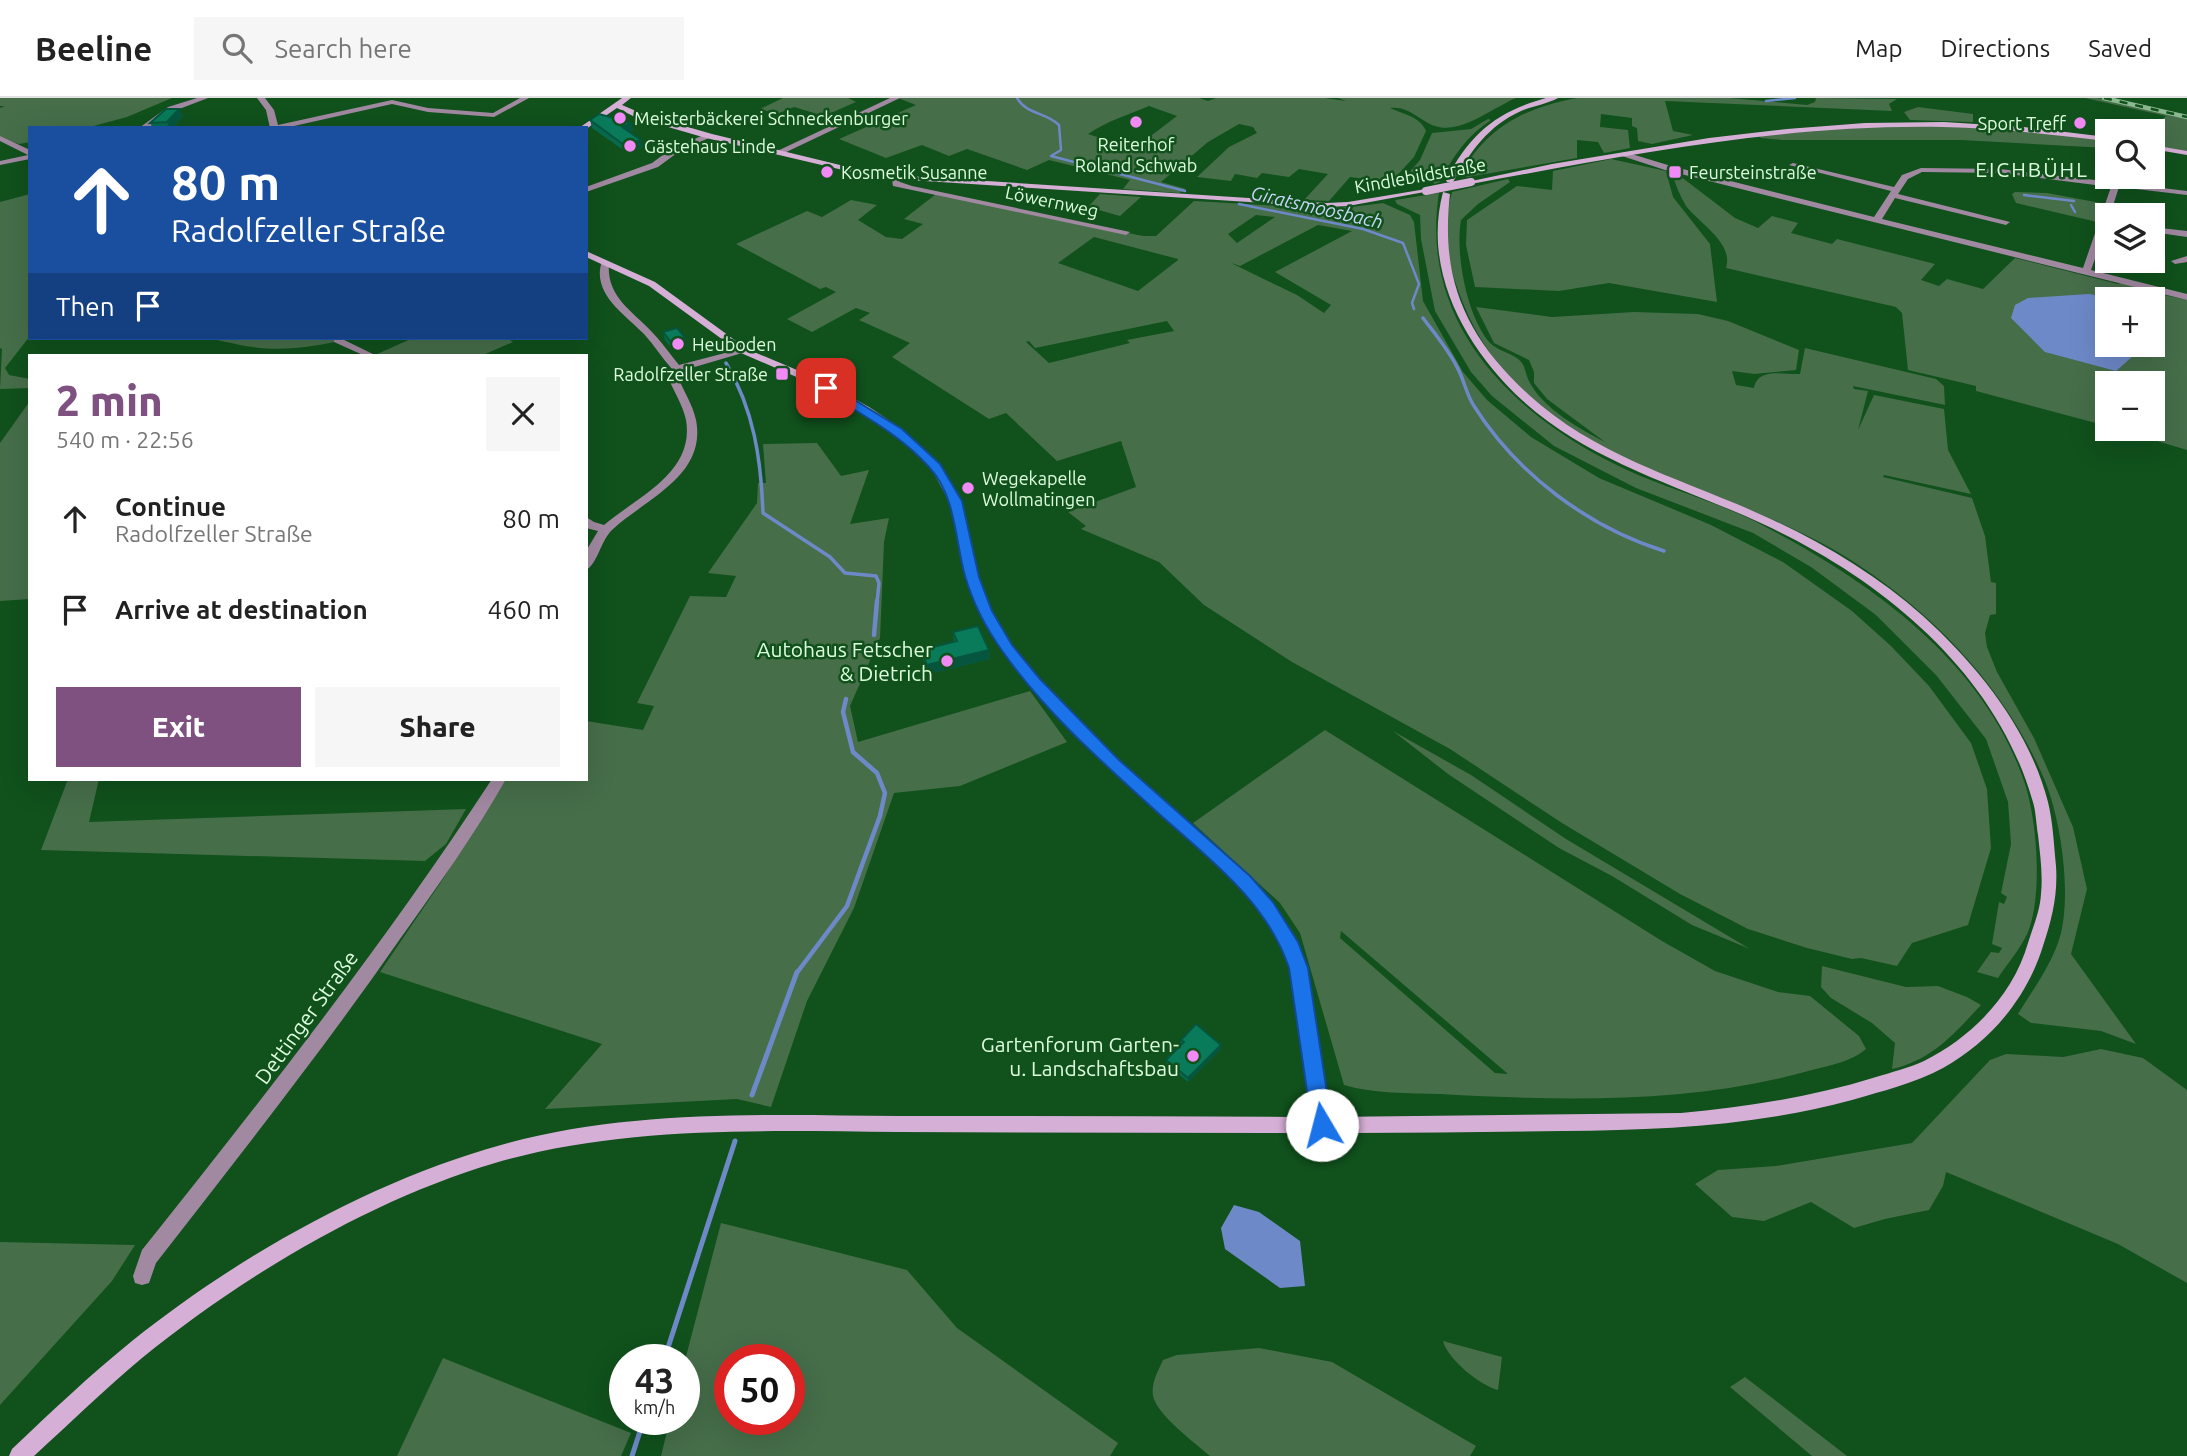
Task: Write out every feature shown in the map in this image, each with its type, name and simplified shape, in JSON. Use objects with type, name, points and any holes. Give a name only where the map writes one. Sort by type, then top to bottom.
[{"type":"main road","points":[[586,126],[627,98]]},
{"type":"main road","points":[[1450,180],[1457,165],[1482,132],[1518,109],[1554,98]]},
{"type":"main road","name":"Kindlebildstraße","points":[[618,106],[640,116],[709,136],[853,172],[1316,205],[1348,204],[1750,133],[1894,123],[1980,125],[2095,138]]},
{"type":"main road","points":[[2165,149],[2187,153]]},
{"type":"main road","points":[[19,1456],[155,1335],[259,1265],[335,1220],[409,1186],[478,1160],[539,1144],[597,1132],[749,1124],[1322,1125],[1681,1121],[1731,1117],[1848,1095],[1931,1066],[1981,1032],[2011,995],[2031,958],[2049,899],[2048,830],[2038,789],[2023,750],[1992,699],[1951,651],[1918,618],[1839,559],[1769,522],[1659,478],[1596,447],[1530,402],[1485,355],[1458,312],[1441,239],[1446,194]]},
{"type":"main road","points":[[588,255],[652,284],[744,351],[812,380],[865,409],[898,431],[936,466],[955,501],[976,589],[985,611],[1007,648],[1035,683],[1114,764],[1244,880],[1280,926],[1298,968],[1322,1125]]},
{"type":"street","points":[[146,126],[171,109],[204,98]]},
{"type":"street","points":[[261,98],[270,110],[274,126]]},
{"type":"street","points":[[283,126],[392,102],[428,110],[494,115],[525,98]]},
{"type":"street","points":[[777,153],[896,98]]},
{"type":"street","points":[[588,189],[655,164],[674,151],[709,136]]},
{"type":"street","points":[[0,138],[28,154]]},
{"type":"street","points":[[1625,154],[1649,163],[2187,297]]},
{"type":"street","points":[[0,163],[28,156]]},
{"type":"street","points":[[1793,165],[2006,222]]},
{"type":"street","points":[[1877,219],[1910,173],[1939,169],[2000,171],[2095,179]]},
{"type":"street","name":"Löwernweg","points":[[894,177],[896,184],[912,188],[1126,232]]},
{"type":"street","points":[[2163,189],[2187,193]]},
{"type":"street","points":[[2165,231],[2187,234]]},
{"type":"street","points":[[2086,271],[2095,249]]},
{"type":"street","points":[[2175,261],[2187,259]]},
{"type":"street","points":[[605,263],[603,272],[608,292],[653,338],[677,369]]},
{"type":"street","points":[[337,340],[368,354]]},
{"type":"street","points":[[588,562],[605,529],[675,475],[689,454],[693,437],[691,420],[672,375],[677,369],[744,351]]},
{"type":"street","points":[[588,523],[590,526],[605,529]]},
{"type":"street","name":"Dettinger Straße","points":[[142,1276],[149,1257],[308,1056],[454,850],[498,781]]},
{"type":"green space","points":[[0,98],[172,98],[127,117],[93,126],[28,126],[28,142],[19,144],[0,138],[0,108],[5,106],[0,106]]},
{"type":"green space","points":[[783,98],[848,98],[856,102],[824,116],[794,107],[777,114],[760,109]]},
{"type":"green space","points":[[898,98],[1199,98],[1208,101],[1216,98],[1325,98],[1346,101],[1338,98],[1516,98],[1477,119],[1445,128],[1429,124],[1403,109],[1390,108],[1420,122],[1426,131],[1414,157],[1391,182],[1350,177],[1329,201],[1304,200],[1328,174],[1299,169],[1289,177],[1262,173],[1257,178],[1235,174],[1231,181],[1197,177],[1229,147],[1257,133],[1253,127],[1239,124],[1208,142],[1161,182],[1186,189],[1179,193],[1123,189],[1130,180],[1049,160],[1027,170],[967,149],[949,156],[922,145],[886,158],[839,139],[916,105]],"holes":[[[1149,106],[1177,116],[1131,151],[1118,148],[1122,145],[1088,134]]]},
{"type":"green space","points":[[1577,98],[1730,98],[1807,105],[1815,102],[1816,98],[1897,99],[1889,104],[1892,111],[1665,101],[1673,131],[1693,135],[1652,144],[1638,141],[1637,128],[1632,126],[1632,118],[1601,114],[1600,127],[1628,130],[1630,148],[1604,153],[1598,142],[1577,140],[1577,158],[1468,177],[1460,175],[1482,144],[1509,122],[1540,108]]},
{"type":"green space","points":[[2085,98],[2098,98],[2187,118],[2187,154],[2165,149],[2165,119],[2163,119],[2166,116]]},
{"type":"green space","points":[[1918,107],[1973,114],[1973,122],[1910,120],[1904,112]]},
{"type":"green space","points":[[1488,119],[1491,120],[1461,147],[1440,182],[1434,184],[1433,181],[1407,175],[1420,160],[1432,133],[1471,129]]},
{"type":"green space","points":[[1951,123],[2095,138],[2095,147],[1961,140],[1782,140],[1761,138],[1757,134],[1801,128]]},
{"type":"green space","points":[[1611,159],[1666,171],[1673,197],[1710,244],[1717,302],[1609,283],[1559,291],[1475,287],[1466,245],[1467,220],[1517,186],[1552,190],[1553,171]]},
{"type":"green space","points":[[1673,176],[1680,176],[1735,218],[1758,228],[1772,216],[1798,223],[1791,233],[1832,244],[1837,239],[1935,264],[1921,280],[1939,286],[1947,279],[1983,289],[2015,258],[2118,284],[2126,281],[2147,287],[2095,287],[2095,357],[2165,357],[2165,295],[2187,300],[2187,450],[2157,441],[2165,441],[2165,371],[2095,371],[2095,423],[1976,391],[1976,386],[1908,370],[1902,313],[1896,307],[1726,268],[1725,250],[1720,242],[1686,206]]},
{"type":"green space","points":[[1508,179],[1510,182],[1478,204],[1461,220],[1461,267],[1469,302],[1482,332],[1490,343],[1522,363],[1530,383],[1544,401],[1553,410],[1605,442],[1547,399],[1534,383],[1534,372],[1529,360],[1494,343],[1476,307],[1552,317],[1634,312],[1698,314],[1728,321],[1799,350],[1796,370],[1754,374],[1732,371],[1736,385],[1754,388],[1756,381],[1766,375],[1800,374],[1805,348],[1936,379],[1944,386],[1945,405],[1853,386],[1854,389],[1868,391],[1858,430],[1874,395],[1944,409],[1948,450],[1971,494],[1884,475],[1883,477],[1972,498],[1985,536],[1991,582],[1996,583],[1996,614],[1990,615],[1985,633],[1987,647],[1997,672],[2034,738],[2073,827],[2087,889],[2071,954],[2136,1044],[2101,1031],[2031,1023],[2018,1014],[2037,985],[2058,944],[2064,916],[2063,856],[2051,797],[2030,748],[1991,687],[1968,659],[1915,608],[1857,564],[1805,535],[1635,462],[1582,435],[1534,401],[1493,358],[1458,289],[1450,262],[1447,221],[1452,192]]},
{"type":"green space","points":[[1439,193],[1436,241],[1444,285],[1460,325],[1484,362],[1513,395],[1586,449],[1627,470],[1748,518],[1844,573],[1919,630],[1952,662],[1981,698],[2005,738],[2024,781],[2035,835],[2037,877],[2033,916],[2018,950],[1998,978],[1977,972],[1991,952],[1999,953],[2002,948],[1992,944],[1999,902],[2004,904],[2007,897],[2001,893],[2011,844],[2008,802],[1986,739],[1936,675],[1876,615],[1811,567],[1753,533],[1636,488],[1554,446],[1492,396],[1471,372],[1435,311],[1421,239],[1420,215],[1397,204],[1395,200]]},
{"type":"green space","points":[[2047,193],[2101,203],[2095,203],[2095,222],[2016,203],[2012,194]]},
{"type":"green space","points":[[936,194],[1143,236],[1156,236],[1194,201],[1314,208],[1383,203],[1410,215],[1414,222],[1423,301],[1463,372],[1487,400],[1531,437],[1599,478],[1711,525],[1783,562],[1852,611],[1891,646],[1929,686],[1971,743],[1987,789],[1991,848],[1968,925],[1912,943],[1897,966],[1807,948],[1748,929],[1680,894],[1562,823],[1450,749],[1292,662],[1204,605],[1159,562],[1081,529],[1086,526],[1068,512],[1136,487],[1121,441],[1057,461],[1006,413],[989,419],[892,357],[910,343],[859,320],[870,313],[856,308],[812,332],[787,319],[836,292],[826,287],[820,289],[736,244],[807,211],[822,217],[851,200],[877,205],[858,220],[886,237],[902,239],[923,224],[904,219]],"holes":[[[1256,215],[1275,217],[1237,243],[1228,234]],[[1318,225],[1352,231],[1275,272],[1331,305],[1324,313],[1297,295],[1231,263],[1240,266]],[[1094,237],[1178,259],[1138,291],[1058,263]],[[1167,321],[1174,331],[1127,340],[1130,343],[1049,363],[1026,342],[1029,341],[1035,348]]]},
{"type":"green space","points":[[1100,194],[1141,197],[1120,216],[1088,207]]},
{"type":"green space","points":[[28,195],[28,339],[5,368],[9,375],[28,379],[28,388],[0,389],[0,202]]},
{"type":"green space","points":[[218,340],[336,340],[286,349],[243,346]]},
{"type":"green space","points":[[409,340],[513,342],[485,354],[377,354]]},
{"type":"green space","points":[[28,404],[28,599],[0,601],[0,443]]},
{"type":"green space","points":[[817,443],[841,476],[869,470],[850,524],[889,518],[884,542],[880,638],[850,706],[858,742],[1030,691],[1067,742],[960,786],[894,793],[854,908],[807,1001],[771,1107],[737,1099],[545,1109],[602,1044],[380,972],[443,879],[503,781],[588,781],[588,721],[643,730],[654,706],[637,703],[690,596],[726,597],[736,576],[708,573],[757,503],[758,483],[766,483],[763,444]]},
{"type":"green space","points":[[1325,730],[1662,941],[1715,971],[1778,992],[1810,996],[1859,1036],[1866,1049],[1840,1062],[1767,1081],[1674,1094],[1533,1098],[1392,1093],[1344,1085],[1300,933],[1280,903],[1193,823]],"holes":[[[1341,931],[1508,1074],[1495,1073],[1340,938]]]},
{"type":"green space","points":[[1393,731],[1471,775],[1566,839],[1750,949],[1692,925],[1612,876],[1559,848],[1448,774]]},
{"type":"green space","points":[[67,781],[99,781],[89,822],[466,809],[446,844],[425,861],[41,850]]},
{"type":"green space","points":[[1822,966],[1906,987],[1938,986],[1981,1005],[1952,1036],[1931,1052],[1892,1069],[1895,1043],[1872,1023],[1831,998],[1821,987]]},
{"type":"green space","points":[[2101,1049],[2143,1058],[2187,1090],[2187,1283],[2118,1244],[1946,1172],[1943,1186],[1929,1210],[1854,1228],[1811,1202],[1764,1221],[1732,1217],[1695,1184],[1718,1170],[1776,1166],[1912,1143],[1990,1060],[2006,1054],[2063,1057]]},
{"type":"green space","points":[[721,1223],[907,1270],[957,1328],[1118,1443],[1110,1456],[661,1456],[666,1435],[700,1435],[700,1344],[689,1344]]},
{"type":"green space","points":[[0,1242],[135,1245],[112,1281],[0,1405]]},
{"type":"green space","points":[[1443,1341],[1502,1357],[1498,1390],[1466,1371],[1451,1356]]},
{"type":"green space","points":[[1259,1348],[1332,1362],[1476,1446],[1470,1456],[1210,1456],[1177,1428],[1156,1404],[1153,1386],[1159,1368],[1163,1360],[1177,1355]]},
{"type":"green space","points":[[443,1358],[609,1424],[609,1435],[630,1435],[621,1456],[397,1456]]},
{"type":"green space","points":[[1745,1377],[1847,1456],[1812,1456],[1730,1387]]},
{"type":"water","points":[[2095,295],[2095,357],[2132,357],[2116,371],[2045,352],[2011,318],[2015,305],[2028,298]]},
{"type":"water","points":[[1234,1205],[1259,1212],[1300,1241],[1305,1286],[1280,1288],[1225,1249],[1221,1228]]},
{"type":"building","points":[[166,109],[179,109],[167,122],[150,123]]},
{"type":"building","points":[[599,114],[631,123],[622,127],[641,140],[624,145],[590,120]]},
{"type":"building","points":[[677,328],[685,338],[671,342],[663,332]]},
{"type":"building","points":[[978,626],[989,650],[927,665],[921,650],[957,641],[953,632]]},
{"type":"building","name":"Gartenforum Garten- u. Landschaftsbau","points":[[1196,1024],[1221,1045],[1188,1078],[1166,1060],[1184,1042],[1181,1040]]},
{"type":"waterway","name":"Giratsmoosbach","points":[[1017,98],[1026,108],[1059,125],[1061,150],[1051,156],[1185,191]]},
{"type":"waterway","points":[[1766,101],[1795,98]]},
{"type":"waterway","points":[[2024,195],[2074,201]]},
{"type":"waterway","name":"Giratsmoosbach","points":[[1239,204],[1363,229],[1403,243],[1419,284],[1412,303],[1414,309]]},
{"type":"waterway","points":[[2071,205],[2075,212]]},
{"type":"waterway","name":"Giratsmoosbach","points":[[1423,318],[1453,360],[1474,406],[1511,454],[1557,495],[1582,513],[1636,541],[1664,551]]},
{"type":"waterway","name":"Giratsmoosbach","points":[[726,363],[736,381],[754,435],[763,513],[830,557],[845,573],[876,576],[879,583],[877,603]]},
{"type":"waterway","name":"Giratsmoosbach","points":[[874,635],[877,601]]},
{"type":"waterway","name":"Giratsmoosbach","points":[[797,973],[847,906],[880,816],[885,793],[877,773],[853,752],[843,712],[846,699]]},
{"type":"waterway","name":"Giratsmoosbach","points":[[752,1095],[797,973]]},
{"type":"waterway","name":"Giratsmoosbach","points":[[669,1344],[735,1141]]},
{"type":"waterway","name":"Giratsmoosbach","points":[[632,1456],[639,1435]]},
{"type":"railway","points":[[2104,98],[2187,117]]},
{"type":"place","name":"Meisterbäckerei Schneckenburger","points":[[620,118]]},
{"type":"place","name":"Reiterhof Roland Schwab","points":[[1136,122]]},
{"type":"place","name":"Sport Treff","points":[[2080,123]]},
{"type":"place","name":"Gästehaus Linde","points":[[630,146]]},
{"type":"place","name":"Kosmetik Susanne","points":[[827,172]]},
{"type":"place","name":"Feursteinstraße","points":[[1675,172]]},
{"type":"place","name":"Heuboden","points":[[678,344]]},
{"type":"place","name":"Radolfzeller Straße","points":[[782,374]]},
{"type":"place","name":"Wegekapelle Wollmatingen","points":[[968,488]]},
{"type":"place","name":"Autohaus Fetscher & Dietrich","points":[[947,661]]},
{"type":"place","name":"Gartenforum Garten- u. Landschaftsbau","points":[[1193,1056]]},
{"type":"district","name":"EICHBÜHL","points":[[2032,169]]},
{"type":"route","points":[[826,388],[898,431],[936,466],[955,501],[972,577],[985,611],[1007,648],[1035,683],[1114,764],[1244,880],[1280,926],[1298,968],[1312,1044],[1322,1125]]}]
